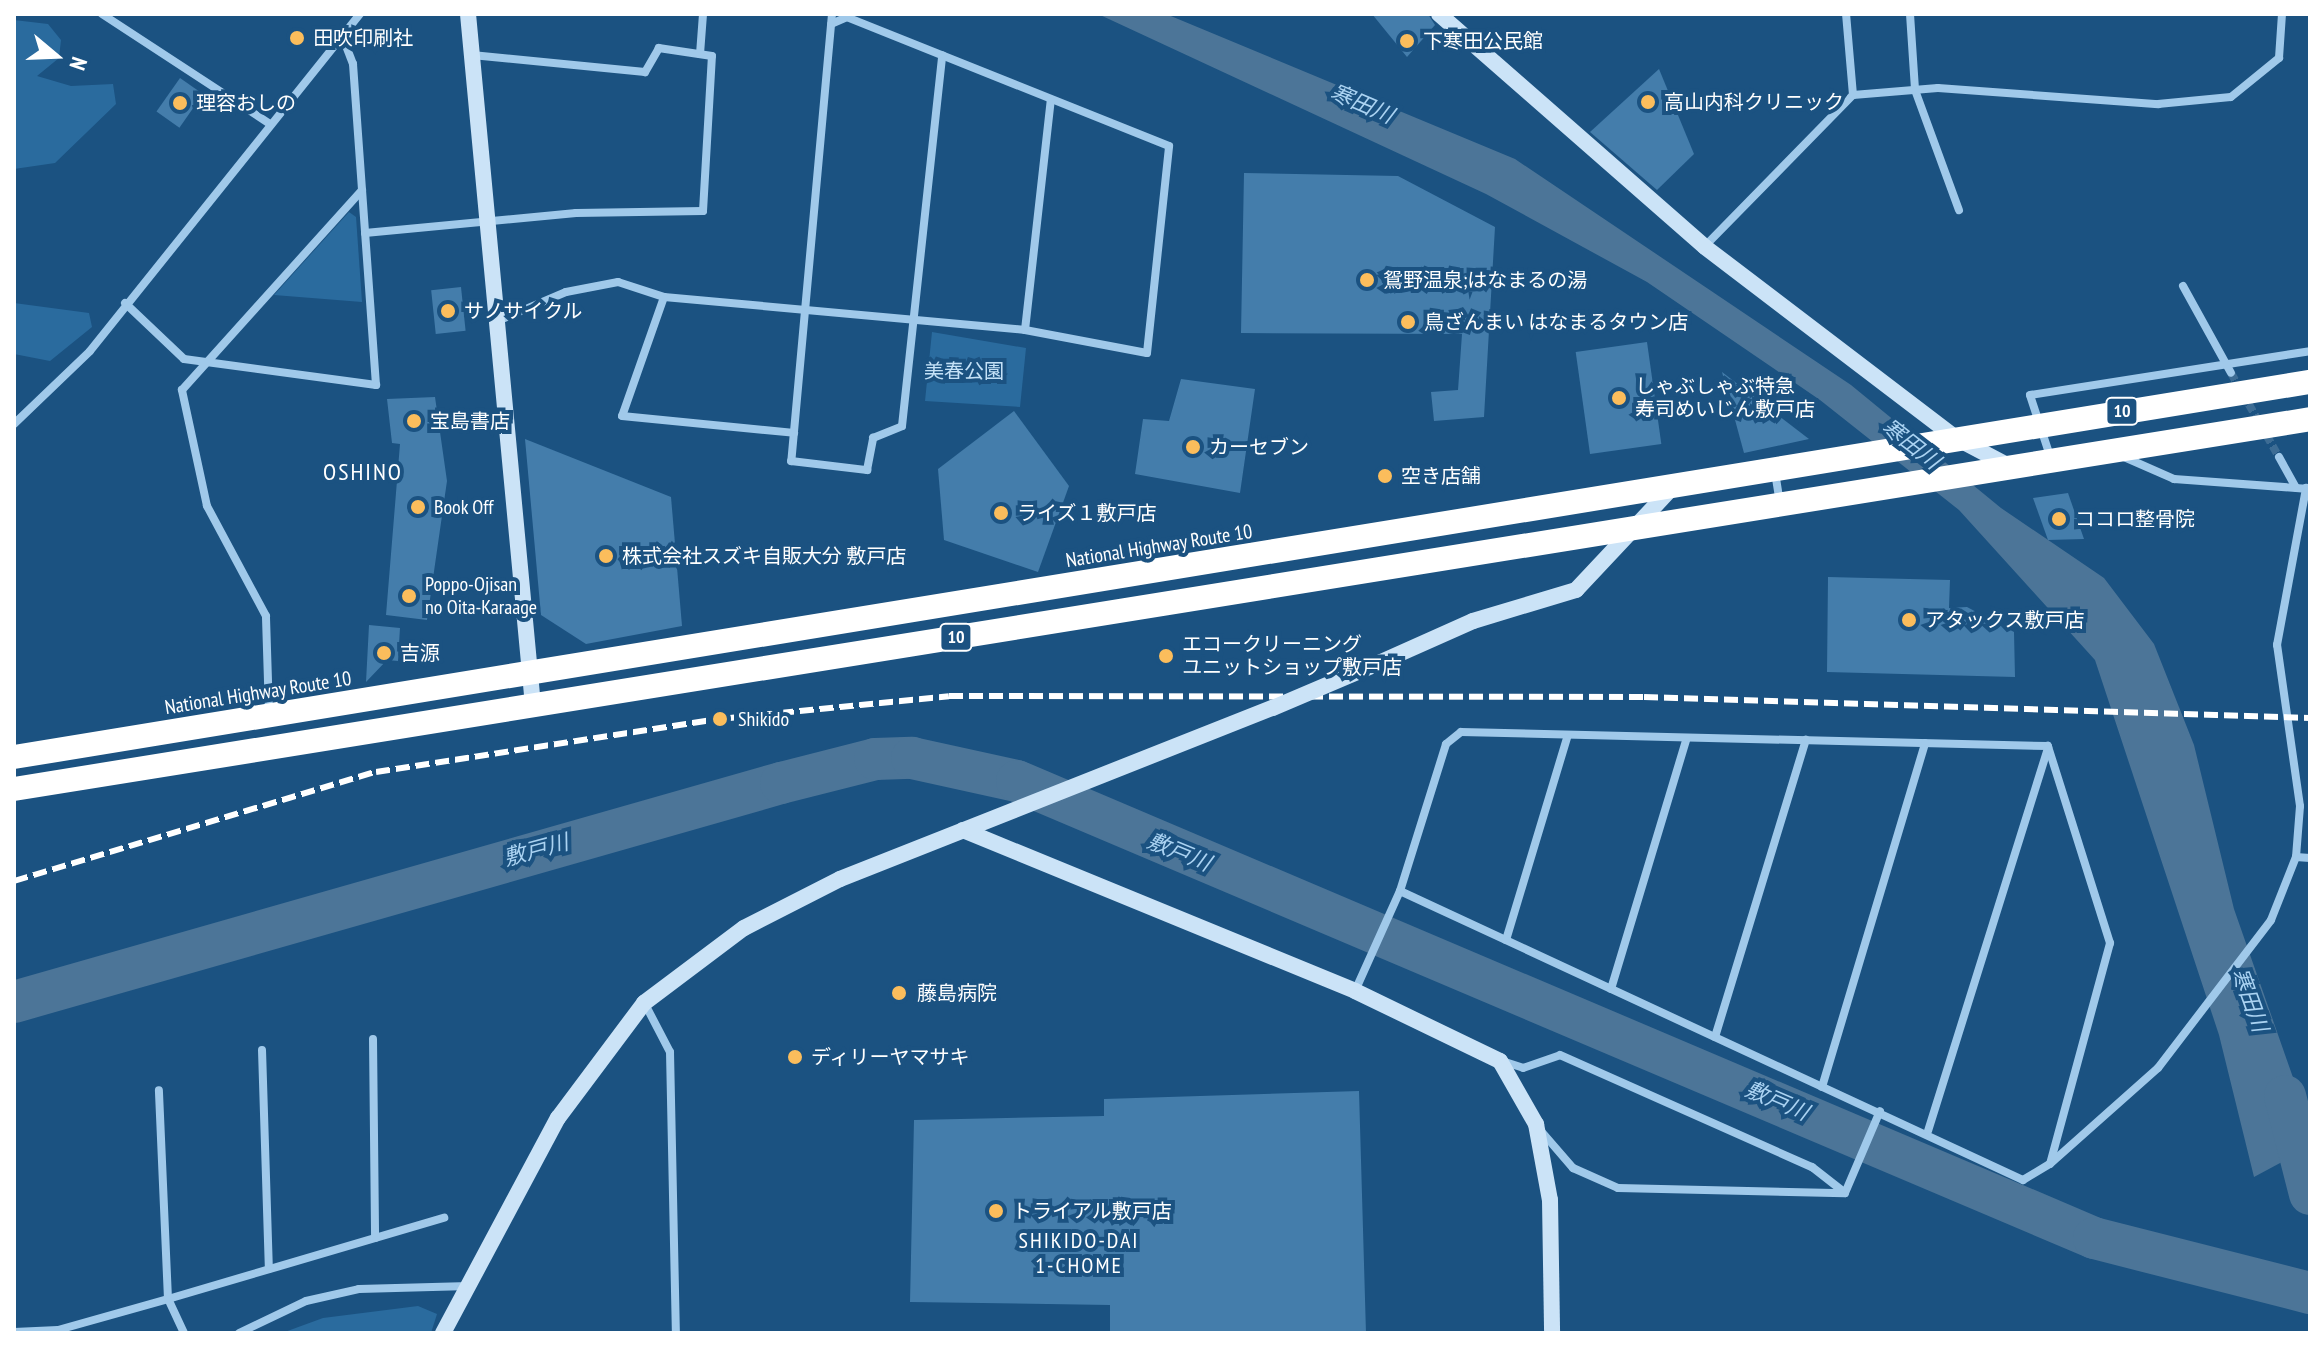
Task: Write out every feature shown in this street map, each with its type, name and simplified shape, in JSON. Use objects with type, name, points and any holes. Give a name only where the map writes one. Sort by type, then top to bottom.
[{"type":"highway","name":"National Highway Route 10","points":[[14,757],[1670,490],[1944,438],[2310,382]]},
{"type":"highway","name":"10","points":[[14,789],[1630,528],[2103,448],[2310,419]]},
{"type":"street","points":[[102,14],[270,124]]},
{"type":"street","points":[[468,14],[492,322],[533,705]]},
{"type":"street","points":[[700,54],[703,14]]},
{"type":"street","points":[[1439,14],[1705,247],[1944,438],[2007,465]]},
{"type":"street","points":[[1846,14],[1853,95]]},
{"type":"street","points":[[1910,14],[1915,90],[1959,210]]},
{"type":"street","points":[[1705,247],[1853,95],[1915,90],[2158,104],[2231,97],[2279,58],[2282,14]]},
{"type":"street","points":[[14,424],[67,377],[358,15]]},
{"type":"street","points":[[492,322],[602,282],[632,283],[664,297],[805,310],[914,320],[1025,330],[1147,353],[1169,146],[1051,99],[942,55],[847,17],[832,19],[805,310],[794,433],[791,461],[867,470],[873,438],[902,426],[914,320],[942,55]]},
{"type":"street","points":[[125,303],[184,359],[376,385],[353,64],[342,36]]},
{"type":"street","points":[[365,233],[703,211],[712,56],[659,48],[645,72],[472,55]]},
{"type":"street","points":[[1025,330],[1051,99]]},
{"type":"street","points":[[269,715],[266,616],[207,506],[184,405],[186,379],[205,364],[362,190]]},
{"type":"street","points":[[2183,286],[2231,373]]},
{"type":"street","points":[[664,297],[622,416],[794,433]]},
{"type":"street","points":[[2051,457],[2030,395],[2310,351]]},
{"type":"street","points":[[1400,891],[1822,1087],[1928,1131],[2023,1180],[2050,1164],[2158,1068],[2207,995],[2271,920],[2296,857],[2300,806],[2277,645],[2308,489],[2174,479],[2103,448]]},
{"type":"street","points":[[2279,457],[2296,488]]},
{"type":"street","points":[[1774,470],[1780,503]]},
{"type":"street","points":[[443,1333],[558,1118],[644,1003],[744,928],[963,830],[1273,708],[1473,621],[1576,590],[1630,528],[1670,490]]},
{"type":"street","points":[[1355,991],[1400,891],[1446,744],[1461,732],[2048,746]]},
{"type":"street","points":[[1506,940],[1568,735]]},
{"type":"street","points":[[1611,989],[1687,738]]},
{"type":"street","points":[[1715,1037],[1806,740]]},
{"type":"street","points":[[1822,1087],[1925,743]]},
{"type":"street","points":[[2048,746],[2110,943],[2050,1164]]},
{"type":"street","points":[[1928,1131],[2048,746]]},
{"type":"street","points":[[963,830],[1355,991],[1500,1061],[1523,1068],[1560,1055],[1812,1167],[1845,1193]]},
{"type":"street","points":[[2296,857],[2310,858]]},
{"type":"street","points":[[644,1003],[670,1052],[676,1333]]},
{"type":"street","points":[[373,1039],[375,1238]]},
{"type":"street","points":[[262,1050],[269,1269]]},
{"type":"street","points":[[1500,1061],[1536,1124],[1573,1168],[1618,1188],[1845,1193]]},
{"type":"street","points":[[159,1090],[168,1299],[184,1333]]},
{"type":"street","points":[[1845,1193],[1880,1111]]},
{"type":"street","points":[[1536,1124],[1550,1200],[1552,1333]]},
{"type":"street","points":[[14,1332],[58,1330],[444,1218]]},
{"type":"street","points":[[239,1333],[306,1301],[359,1289],[469,1286]]},
{"type":"green space","points":[[14,20],[48,24],[61,40],[59,58],[37,76],[71,86],[113,84],[116,104],[55,163],[14,169]]},
{"type":"green space","points":[[349,212],[356,217],[362,302],[274,295]]},
{"type":"green space","points":[[14,303],[89,313],[92,327],[50,361],[14,354]]},
{"type":"green space","name":"美春公園","points":[[932,332],[1026,348],[1020,407],[925,401]]},
{"type":"green space","points":[[418,1306],[437,1314],[431,1333],[282,1333],[323,1318]]},
{"type":"water","points":[[1098,14],[1166,14],[1515,159],[1851,385],[2001,508],[2104,578],[2154,644],[2194,745],[2234,909],[2310,1126],[2310,1147],[2254,1177],[2219,1035],[2095,660],[1959,510],[1820,400],[1647,282],[1486,194]]},
{"type":"building","name":"下寒田公民館","points":[[1372,14],[1428,14],[1435,25],[1407,57]]},
{"type":"building","name":"高山内科クリニック","points":[[1659,69],[1694,154],[1657,190],[1590,132]]},
{"type":"building","name":"理容おしの","points":[[180,78],[203,94],[179,128],[156,112]]},
{"type":"building","name":"鴛野温泉;はなまるの湯","points":[[1244,173],[1398,176],[1495,227],[1484,417],[1434,421],[1431,392],[1458,390],[1462,334],[1241,333]]},
{"type":"building","name":"サノサイクル","points":[[461,287],[466,331],[436,334],[431,290]]},
{"type":"building","name":"しゃぶしゃぶ特急 寿司めいじん敷戸店","points":[[1647,342],[1661,444],[1590,454],[1576,352]]},
{"type":"building","points":[[1722,372],[1809,439],[1744,453]]},
{"type":"building","name":"カーセブン","points":[[1181,379],[1255,389],[1240,493],[1135,474],[1143,419],[1169,421]]},
{"type":"building","points":[[435,397],[447,481],[427,620],[386,615],[400,444],[392,443],[387,399]]},
{"type":"building","name":"ライズ１敷戸店","points":[[1014,411],[1069,486],[1038,572],[944,540],[938,469]]},
{"type":"building","name":"株式会社スズキ自販大分 敷戸店","points":[[525,439],[671,497],[682,626],[586,644],[541,615]]},
{"type":"building","name":"ココロ整骨院","points":[[2068,493],[2084,539],[2048,540],[2033,498]]},
{"type":"building","name":"アタックス敷戸店","points":[[1828,577],[1950,580],[1949,608],[1967,607],[2014,632],[2015,677],[1827,672]]},
{"type":"building","name":"吉源","points":[[369,625],[400,628],[398,661],[387,660],[366,682]]},
{"type":"building","points":[[1359,1091],[1366,1333],[1110,1333],[1110,1305],[910,1302],[914,1120],[1104,1116],[1104,1099]]},
{"type":"waterway","name":"敷戸川","points":[[14,1002],[781,783],[875,759],[912,758],[1017,781],[2094,1238],[2310,1293]]},
{"type":"waterway","name":"寒田川","points":[[2285,1096],[2310,1194]]},
{"type":"tunnel","points":[[2231,373],[2279,457]]},
{"type":"railway","points":[[14,881],[376,772],[720,719],[949,696],[1644,697],[2310,718]]},
{"type":"place","name":"田吹印刷社","points":[[297,38]]},
{"type":"place","name":"下寒田公民館","points":[[1407,41]]},
{"type":"place","name":"高山内科クリニック","points":[[1648,102]]},
{"type":"place","name":"理容おしの","points":[[180,103]]},
{"type":"place","name":"鴛野温泉;はなまるの湯","points":[[1367,280]]},
{"type":"place","name":"サノサイクル","points":[[448,311]]},
{"type":"place","name":"鳥ざんまい はなまるタウン店","points":[[1408,322]]},
{"type":"place","name":"しゃぶしゃぶ特急 寿司めいじん敷戸店","points":[[1619,398]]},
{"type":"place","name":"宝島書店","points":[[414,421]]},
{"type":"place","name":"カーセブン","points":[[1193,447]]},
{"type":"place","name":"空き店舗","points":[[1385,476]]},
{"type":"place","name":"Book Off","points":[[418,507]]},
{"type":"place","name":"ライズ１敷戸店","points":[[1001,513]]},
{"type":"place","name":"ココロ整骨院","points":[[2059,519]]},
{"type":"place","name":"株式会社スズキ自販大分 敷戸店","points":[[606,556]]},
{"type":"place","name":"Poppo-Ojisan no Oita-Karaage","points":[[409,596]]},
{"type":"place","name":"アタックス敷戸店","points":[[1909,620]]},
{"type":"place","name":"吉源","points":[[384,653]]},
{"type":"place","name":"エコークリーニング ユニットショップ敷戸店","points":[[1166,656]]},
{"type":"place","name":"Shikido","points":[[720,719]]},
{"type":"place","name":"藤島病院","points":[[899,993]]},
{"type":"place","name":"ディリーヤマサキ","points":[[795,1057]]},
{"type":"place","name":"トライアル敷戸店","points":[[996,1211]]},
{"type":"district","name":"OSHINO","points":[[363,472]]},
{"type":"district","name":"SHIKIDO-DAI 1-CHOME","points":[[1079,1252]]}]
